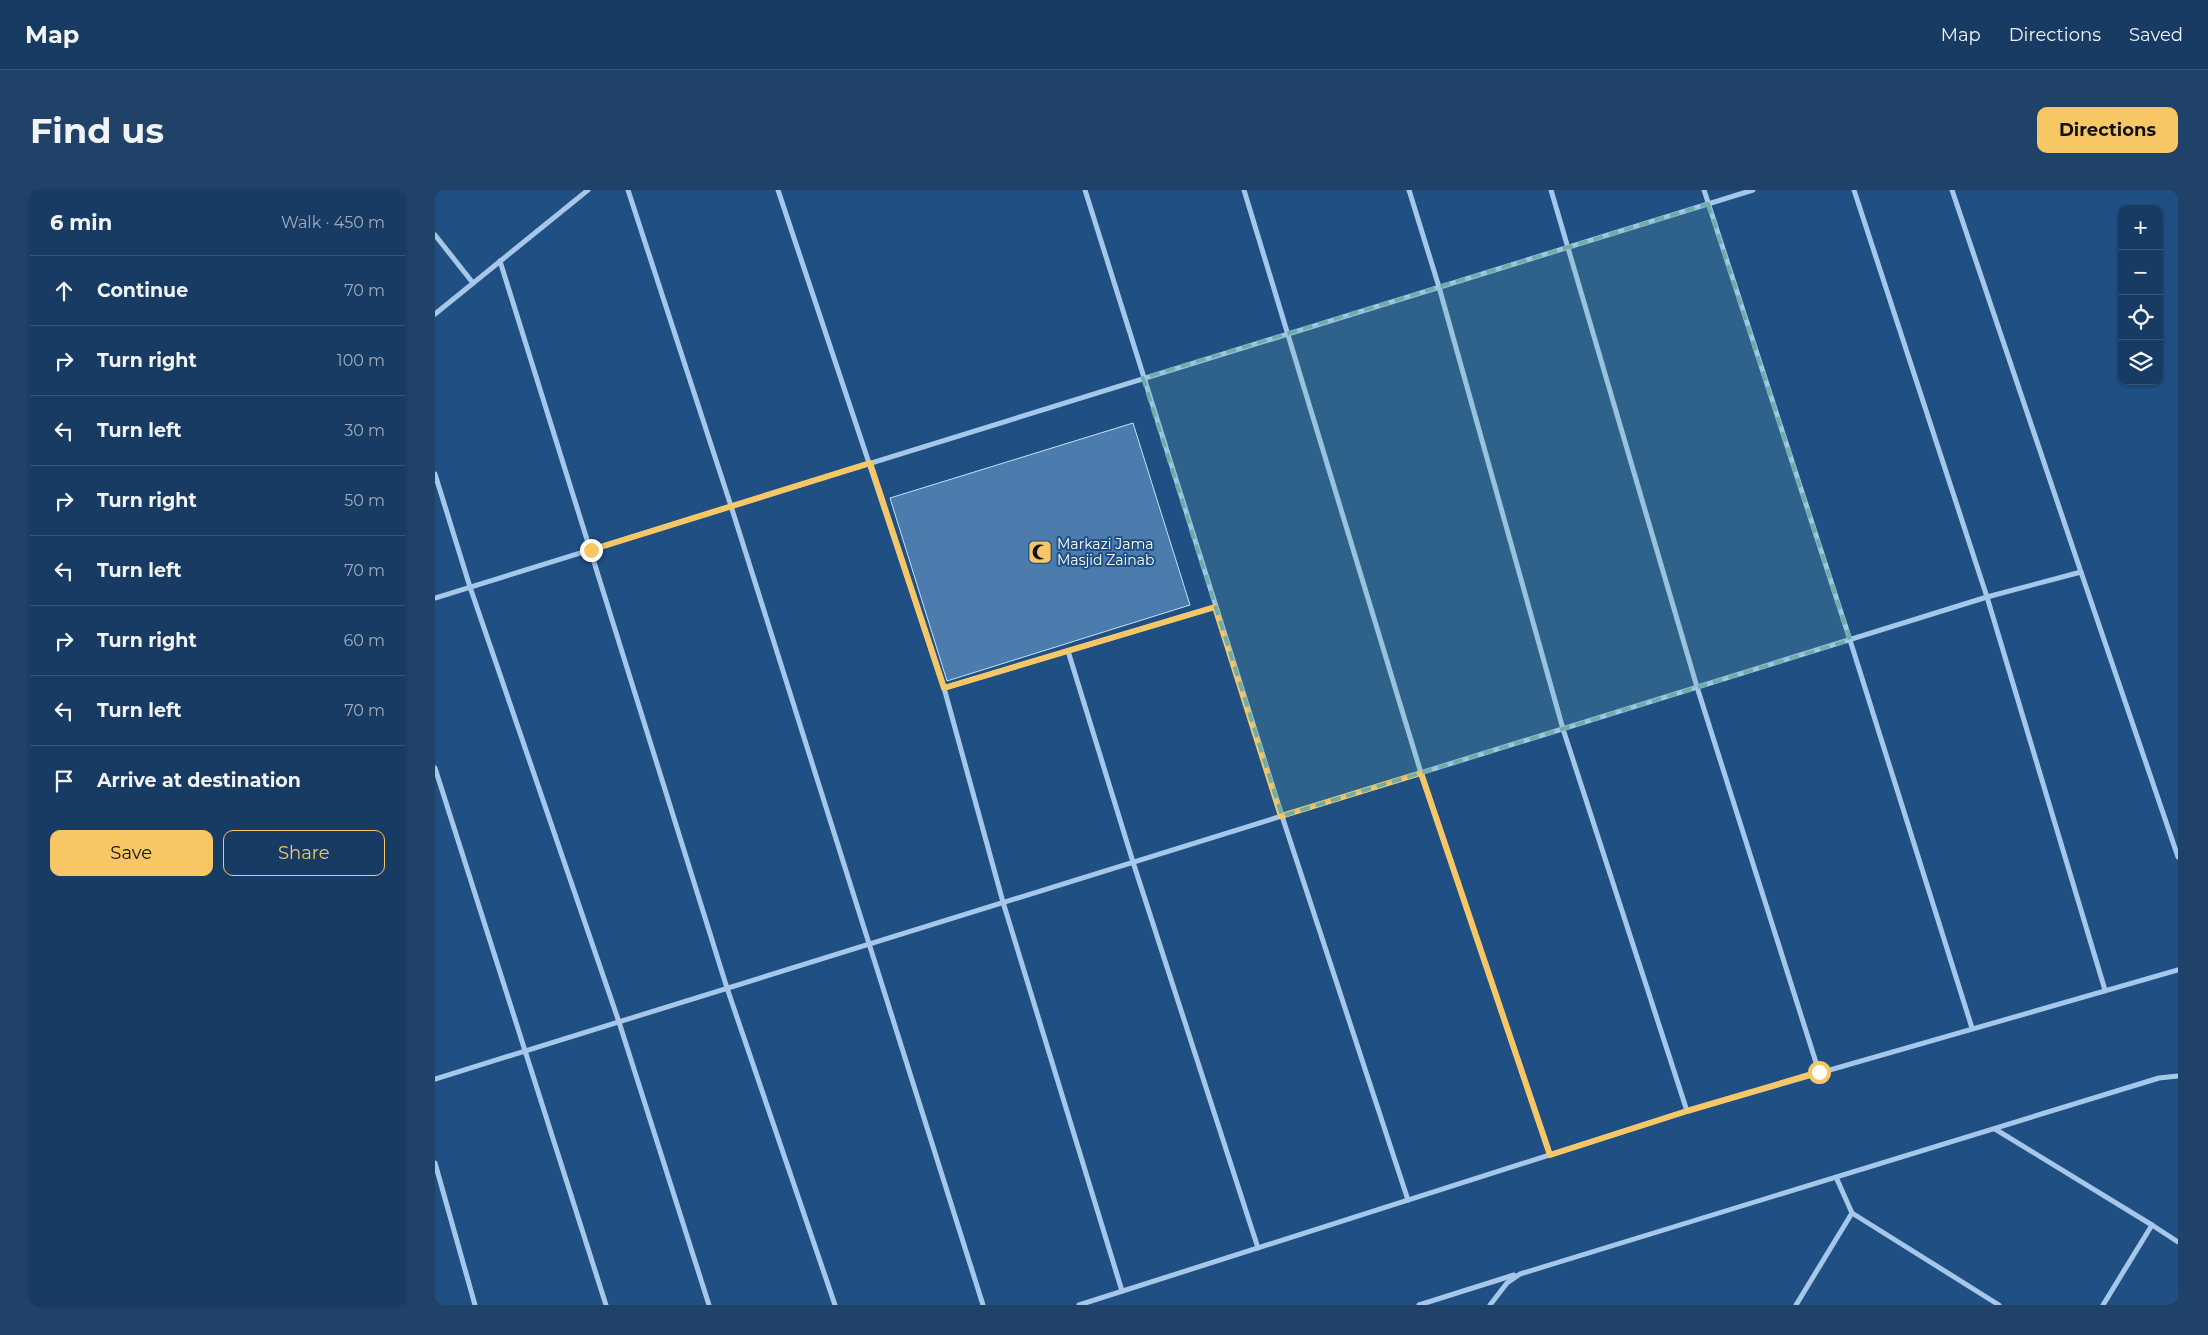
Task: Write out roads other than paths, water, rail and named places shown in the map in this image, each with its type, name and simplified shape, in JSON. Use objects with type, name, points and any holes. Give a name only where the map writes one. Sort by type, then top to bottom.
[{"type":"street","points":[[435,314],[588,190]]},
{"type":"street","points":[[628,190],[731,506],[983,1305]]},
{"type":"street","points":[[779,190],[944,688],[1003,902],[1122,1291]]},
{"type":"street","points":[[1085,190],[1281,816],[1408,1200]]},
{"type":"street","points":[[1245,190],[1421,773],[1550,1155]]},
{"type":"street","points":[[1409,190],[1439,287],[1563,729],[1687,1111]]},
{"type":"street","points":[[1551,190],[1697,688],[1819,1072]]},
{"type":"street","points":[[1704,190],[1850,640],[1972,1028]]},
{"type":"street","points":[[435,598],[1753,190]]},
{"type":"street","points":[[1854,190],[1987,597],[2105,990]]},
{"type":"street","points":[[1952,190],[2178,857]]},
{"type":"street","points":[[435,235],[473,283]]},
{"type":"street","points":[[500,261],[727,988],[835,1305]]},
{"type":"street","points":[[435,474],[470,587],[619,1022],[709,1305]]},
{"type":"street","points":[[435,1078],[1987,597],[2081,572]]},
{"type":"street","points":[[944,688],[1215,607]]},
{"type":"street","points":[[1068,651],[1133,862],[1258,1248]]},
{"type":"street","points":[[435,768],[606,1305]]},
{"type":"street","points":[[1079,1305],[1687,1111],[2178,970]]},
{"type":"street","points":[[1419,1305],[2159,1078],[2178,1076]]},
{"type":"street","points":[[1995,1129],[2178,1242]]},
{"type":"street","points":[[435,1163],[475,1305]]},
{"type":"street","points":[[1836,1177],[1852,1213],[1999,1305]]},
{"type":"street","points":[[1796,1305],[1852,1213]]},
{"type":"street","points":[[2103,1305],[2152,1225]]},
{"type":"street","points":[[1490,1305],[1507,1283],[1520,1274]]},
{"type":"place","name":"Markazi Jama Masjid Zainab","points":[[1040,552]]}]
